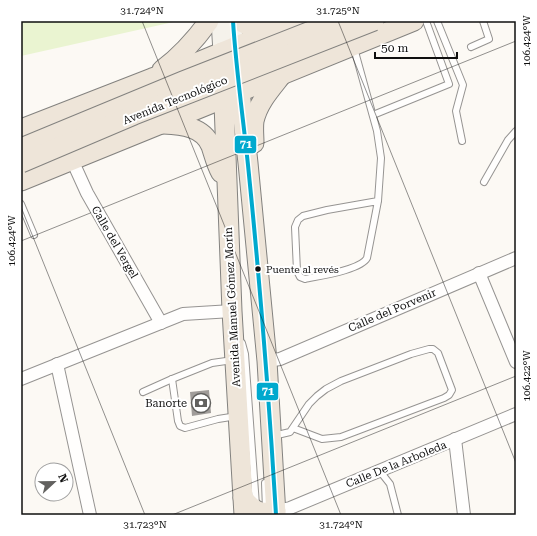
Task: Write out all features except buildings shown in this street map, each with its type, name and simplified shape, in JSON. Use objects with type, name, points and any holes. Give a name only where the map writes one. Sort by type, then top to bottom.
[{"type":"main road","points":[[152,78],[179,57],[209,21]]},
{"type":"main road","points":[[220,21],[235,47],[244,59],[247,70],[252,76],[262,83]]},
{"type":"main road","points":[[233,21],[235,47]]},
{"type":"main road","points":[[239,21],[253,28],[279,28]]},
{"type":"main road","points":[[21,129],[152,78],[198,62],[297,21]]},
{"type":"main road","name":"Avenida Tecnológico","points":[[21,148],[183,81],[336,21]]},
{"type":"main road","name":"Avenida Tecnológico","points":[[21,163],[134,115],[374,21]]},
{"type":"main road","points":[[21,181],[414,21]]},
{"type":"main road","name":"Avenida Manuel Gómez Morín","points":[[235,47],[224,98],[226,183],[234,360],[238,416],[260,512]]},
{"type":"main road","points":[[198,62],[211,72],[217,80],[216,90],[224,98]]},
{"type":"main road","points":[[248,163],[254,148],[254,122],[259,106],[282,74]]},
{"type":"main road","name":"Avenida Manuel Gómez Morín","points":[[224,98],[248,163],[266,361],[272,436],[260,512]]},
{"type":"main road","points":[[161,124],[182,125],[197,130],[205,136],[211,145],[216,164],[226,183]]},
{"type":"street","name":"Calle del Vergel","points":[[72,160],[87,193],[161,323]]},
{"type":"street","name":"Calle del Porvenir","points":[[266,361],[280,359],[516,258]]},
{"type":"street","points":[[479,273],[511,332],[516,362]]},
{"type":"street","points":[[21,379],[183,314],[232,311]]},
{"type":"street","points":[[57,364],[90,515]]},
{"type":"street","name":"Calle De la Arboleda","points":[[260,512],[290,508],[516,414]]},
{"type":"street","points":[[455,439],[464,515]]},
{"type":"lane","points":[[373,115],[449,84],[426,21]]},
{"type":"lane","points":[[437,21],[463,85],[456,111],[462,141]]},
{"type":"lane","points":[[471,47],[489,39],[484,21]]},
{"type":"lane","points":[[353,46],[373,115],[381,158],[378,201],[367,258],[365,262],[353,267],[305,279],[300,277],[297,271],[295,227],[298,220],[302,216],[378,201]]},
{"type":"lane","points":[[484,182],[508,140],[516,132]]},
{"type":"lane","points":[[21,204],[34,235]]},
{"type":"lane","points":[[232,311],[245,354],[260,512]]},
{"type":"lane","points":[[272,436],[286,434],[293,428],[309,404],[326,389],[341,381],[425,350],[433,349],[438,353],[452,390],[444,398],[341,437],[322,439],[293,428]]},
{"type":"lane","points":[[143,392],[172,378],[212,362],[234,360]]},
{"type":"lane","points":[[262,411],[266,361]]},
{"type":"lane","points":[[172,378],[180,426],[185,428],[218,419],[238,416]]},
{"type":"lane","points":[[379,470],[390,484],[398,515]]},
{"type":"lane","points":[[260,512],[264,474]]},
{"type":"green space","points":[[21,21],[178,21],[21,56]]},
{"type":"transit line","name":"71","points":[[233,21],[260,296],[276,515]]},
{"type":"place","name":"Puente al revés","points":[[258,269]]},
{"type":"place","name":"Banorte","points":[[201,403]]}]
